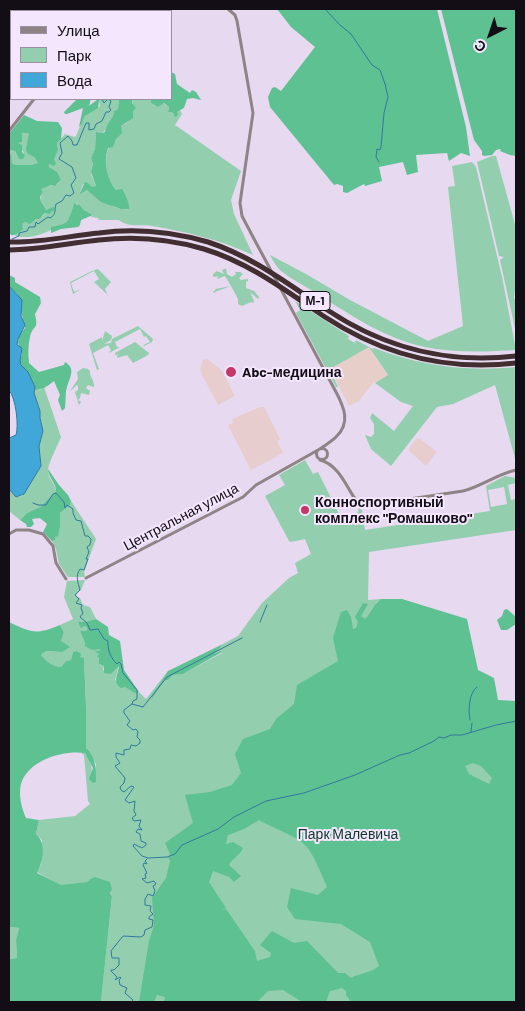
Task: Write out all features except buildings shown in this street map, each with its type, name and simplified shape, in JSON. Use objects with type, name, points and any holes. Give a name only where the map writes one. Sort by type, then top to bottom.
[{"type":"highway","name":"М-1","points":[[9,242],[41,241],[117,231],[145,231],[181,236],[206,242],[233,252],[272,272],[346,322],[376,337],[398,345],[422,352],[449,356],[485,358],[516,356]]},
{"type":"highway","name":"М-1","points":[[9,250],[42,248],[118,238],[166,241],[198,247],[225,256],[268,278],[348,331],[374,344],[420,359],[448,364],[485,366],[516,363]]},
{"type":"street","name":"Центральная улица","points":[[86,578],[243,498],[256,485],[330,442],[342,430],[345,420],[344,407],[242,216],[240,203],[253,112],[237,22],[235,15],[228,9]]},
{"type":"street","points":[[9,131],[33,100]]},
{"type":"street","name":"Центральная улица","points":[[327,454],[327,447],[330,442]]},
{"type":"street","points":[[319,459],[316,454],[319,450],[324,450],[330,464]]},
{"type":"street","points":[[319,459],[325,459],[327,454]]},
{"type":"street","points":[[308,455],[312,455],[330,464],[345,481],[358,504],[363,506],[463,491],[476,487],[500,474],[516,470]]},
{"type":"street","points":[[9,534],[16,530],[29,530],[42,534],[53,546],[56,563],[66,579]]},
{"type":"shaded area","points":[[369,347],[388,376],[372,384],[359,401],[349,406],[330,369]]},
{"type":"shaded area","points":[[208,359],[222,371],[235,396],[218,405],[200,369],[203,360]]},
{"type":"shaded area","points":[[264,407],[280,439],[277,441],[283,453],[251,470],[228,425],[233,423],[232,419]]},
{"type":"shaded area","points":[[419,438],[437,452],[426,466],[408,450],[416,439]]},
{"type":"green space","points":[[277,9],[437,9],[466,127],[470,156],[461,153],[449,161],[447,153],[416,155],[418,172],[407,175],[403,162],[379,167],[382,181],[365,186],[364,184],[347,193],[343,192],[343,186],[334,185],[270,107],[268,97],[272,88],[275,87],[281,91],[315,47],[291,27]]},
{"type":"green space","points":[[441,9],[516,9],[516,156],[500,151],[501,149],[496,150],[492,155],[484,156],[474,140]]},
{"type":"green space","points":[[172,72],[175,74],[177,84],[190,93],[192,90],[196,92],[201,100],[187,99],[184,108],[177,112],[178,115],[175,117],[173,113],[168,112],[169,107],[164,103],[158,107],[151,103],[151,100],[172,100]]},
{"type":"green space","points":[[76,100],[91,100],[89,106],[97,100],[101,100],[99,101],[98,108],[84,117],[79,127],[83,108],[67,114],[64,112]]},
{"type":"green space","points":[[119,100],[118,109],[114,111],[112,119],[103,133],[96,132],[95,149],[91,158],[93,164],[91,174],[96,186],[92,188],[83,184],[79,195],[87,190],[112,206],[129,209],[124,196],[116,190],[110,181],[106,170],[107,152],[109,147],[113,146],[121,126],[129,121],[133,115],[132,100],[151,100],[151,103],[158,107],[163,103],[169,107],[168,112],[174,114],[180,110],[182,114],[175,125],[241,171],[231,200],[234,214],[253,255],[229,245],[191,234],[152,226],[130,225],[119,220],[99,220],[98,218],[91,217],[93,215],[84,210],[79,204],[73,205],[71,217],[60,227],[51,227],[51,230],[43,234],[33,236],[23,237],[14,235],[23,229],[21,224],[43,216],[49,209],[46,210],[41,204],[43,192],[41,189],[58,184],[61,180],[57,173],[49,167],[49,164],[52,165],[58,150],[57,143],[65,134],[76,136],[84,117],[100,106],[99,101]]},
{"type":"green space","points":[[119,100],[132,100],[136,108],[133,111],[133,118],[121,126],[122,133],[116,139],[113,147],[108,148],[106,165],[110,181],[116,190],[122,189],[129,209],[121,209],[101,202],[87,190],[79,195],[85,182],[92,187],[96,186],[91,172],[93,164],[91,158],[95,149],[96,132],[105,132],[114,111],[118,109]]},
{"type":"green space","points":[[24,115],[37,121],[58,122],[62,128],[61,139],[57,143],[58,150],[54,159],[56,164],[54,166],[49,164],[49,167],[57,172],[61,180],[55,186],[51,185],[41,189],[43,192],[40,197],[41,202],[46,210],[53,207],[55,209],[49,214],[45,213],[30,224],[25,222],[22,224],[22,230],[11,235],[9,232],[9,153],[12,163],[15,165],[38,163],[34,157],[27,153],[29,134],[27,133],[22,133],[22,142],[18,143],[22,145],[22,152],[25,155],[23,159],[19,159],[15,151],[9,150],[9,134]]},
{"type":"green space","points":[[22,133],[29,134],[34,157],[38,163],[15,165],[12,163],[9,150],[15,151],[19,159],[24,153],[18,143],[22,142]]},
{"type":"green space","points":[[496,156],[516,228],[516,282],[514,298],[516,301],[516,333],[500,260],[504,257],[499,256],[477,162]]},
{"type":"green space","points":[[472,162],[476,167],[502,277],[516,350],[481,352],[448,350],[425,347],[383,333],[291,278],[278,268],[270,255],[428,341],[463,326],[448,187],[455,186],[452,166]]},
{"type":"green space","points":[[74,203],[79,204],[84,210],[93,215],[81,220],[78,227],[61,229],[51,233],[51,227],[65,223],[68,220]]},
{"type":"green space","points":[[98,269],[111,282],[105,289],[112,299],[94,282],[99,279],[94,271],[71,283],[74,292],[81,289],[73,294],[70,282]]},
{"type":"green space","points":[[224,269],[232,277],[236,274],[235,272],[243,274],[239,278],[241,280],[248,279],[246,288],[254,291],[259,297],[258,299],[250,292],[253,303],[242,306],[238,304],[238,299],[225,276],[217,279],[218,276],[213,277],[213,274],[217,271],[224,274],[222,270]]},
{"type":"green space","points":[[9,275],[15,278],[15,282],[40,297],[41,303],[35,314],[36,325],[29,340],[29,363],[39,372],[64,365],[65,362],[70,367],[71,373],[66,389],[65,408],[62,411],[58,400],[60,395],[54,381],[45,387],[35,390],[21,363],[22,353],[18,340],[25,328],[17,294],[9,286]]},
{"type":"green space","points":[[231,286],[214,293],[213,292],[216,289]]},
{"type":"green space","points":[[295,301],[349,336],[348,339],[355,343],[356,340],[373,349],[444,366],[480,369],[516,367],[516,462],[495,385],[453,404],[437,407],[391,466],[371,449],[365,435],[371,437],[374,434],[374,424],[370,418],[372,413],[394,431],[413,406],[401,402],[375,383],[388,375],[369,347],[330,369],[338,387],[336,387],[296,313],[300,310]]},
{"type":"green space","points":[[138,326],[153,339],[152,342],[143,345],[150,342],[146,336],[144,337],[140,329],[115,342],[117,347],[120,347],[109,353],[111,350],[108,345],[93,353],[99,369],[97,370],[89,344],[102,337],[102,341],[105,331],[112,336],[111,340],[104,344],[111,343],[112,339]]},
{"type":"green space","points":[[135,342],[149,353],[148,355],[133,363],[127,355],[117,358],[118,353],[116,356],[115,353]]},
{"type":"green space","points":[[83,368],[90,371],[94,387],[88,385],[86,388],[90,391],[89,395],[81,393],[78,400],[81,402],[79,405],[75,392],[78,390],[78,386],[70,391],[78,379],[77,372]]},
{"type":"green space","points":[[44,387],[61,437],[48,469],[56,491],[40,507],[27,513],[20,520],[9,511],[9,489],[16,497],[22,496],[41,466],[39,446],[43,431],[40,411],[34,393],[35,390],[40,390]]},
{"type":"green space","name":"Парк Малевича","points":[[305,460],[313,474],[318,472],[344,524],[358,512],[359,508],[362,510],[365,530],[490,511],[486,486],[505,476],[516,478],[516,483],[508,485],[511,500],[516,499],[516,530],[369,552],[368,600],[381,599],[376,603],[476,675],[498,706],[516,705],[516,1002],[101,1002],[112,896],[105,880],[90,879],[87,882],[61,886],[37,872],[41,864],[42,840],[36,834],[39,820],[75,816],[90,804],[88,801],[84,755],[81,753],[85,753],[90,762],[93,783],[96,764],[86,748],[84,658],[79,657],[80,654],[77,651],[73,652],[71,660],[66,661],[61,667],[45,660],[41,655],[46,651],[62,652],[61,641],[64,632],[60,625],[73,619],[64,597],[67,581],[85,580],[76,596],[80,598],[83,605],[90,607],[96,619],[78,622],[89,629],[80,631],[83,635],[100,648],[99,651],[95,651],[99,654],[99,664],[104,666],[103,670],[111,674],[119,665],[115,680],[135,692],[139,692],[146,699],[168,671],[152,695],[153,698],[165,680],[168,680],[173,675],[183,674],[222,653],[220,651],[213,654],[223,644],[238,636],[262,603],[289,578],[298,573],[295,563],[311,554],[305,539],[289,541],[265,496],[285,485],[279,475]],"holes":[[[504,487],[507,504],[491,507],[488,490]]]},
{"type":"green space","points":[[48,469],[71,501],[70,505],[60,513],[58,536],[52,541],[43,532],[47,524],[40,518],[32,519],[34,524],[31,527],[27,527],[20,520],[27,513],[40,507],[56,491]]},
{"type":"green space","points":[[71,501],[96,539],[84,572],[85,577],[68,577],[59,564],[52,541],[58,535],[60,513],[70,505]]},
{"type":"green space","name":"Парк Малевича","points":[[381,599],[402,599],[467,619],[478,670],[494,678],[498,700],[516,701],[516,1002],[351,1002],[346,995],[346,991],[342,988],[330,991],[326,1002],[302,1002],[283,990],[268,991],[257,1002],[164,1002],[165,997],[157,995],[154,1002],[139,1002],[149,941],[154,925],[152,898],[166,878],[170,861],[168,857],[170,854],[165,843],[193,823],[185,795],[210,792],[232,785],[241,773],[235,754],[243,739],[270,729],[276,719],[294,704],[297,685],[338,661],[333,638],[341,612],[347,610],[351,617],[353,629],[356,628],[358,622],[355,617],[363,603],[368,604],[361,616],[365,619]],"holes":[[[473,763],[481,766],[492,778],[489,784],[469,774],[465,766]],[[259,820],[303,843],[316,862],[327,887],[318,895],[291,888],[287,907],[295,919],[341,924],[370,942],[379,966],[351,978],[345,973],[338,973],[307,941],[294,943],[272,931],[260,945],[271,953],[270,957],[257,961],[255,951],[226,909],[221,911],[226,908],[209,882],[213,871],[229,877],[234,882],[241,876],[229,865],[243,848],[233,842],[226,844],[228,835],[244,829]]]},
{"type":"green space","points":[[507,609],[516,617],[516,624],[507,630],[501,630],[497,620],[502,616],[504,610]]},
{"type":"green space","points":[[96,619],[108,627],[109,635],[120,641],[124,670],[139,692],[135,693],[125,687],[121,688],[118,686],[116,678],[119,666],[111,674],[104,673],[104,666],[99,664],[97,656],[99,654],[94,651],[99,651],[100,649],[92,650],[85,646],[80,631],[88,629],[85,626],[81,628],[78,622]]},
{"type":"green space","points":[[9,622],[23,629],[34,631],[60,625],[64,632],[61,641],[70,647],[62,652],[46,651],[41,655],[52,665],[61,667],[66,661],[71,660],[73,652],[77,651],[81,654],[80,657],[84,658],[86,748],[94,759],[96,782],[93,783],[89,779],[93,768],[85,753],[67,753],[47,758],[31,769],[21,784],[20,797],[26,818],[39,820],[36,834],[42,843],[43,853],[37,873],[61,885],[87,882],[95,877],[110,882],[112,889],[110,893],[112,896],[101,1002],[9,1002],[9,959],[17,958],[16,940],[19,928],[9,927]]},
{"type":"green space","points":[[223,644],[214,654],[222,652],[183,674],[173,675],[168,680],[165,680],[152,699],[152,695],[168,671]]},
{"type":"green space","points":[[9,927],[19,928],[16,940],[17,958],[9,959]]},
{"type":"water","points":[[9,286],[22,300],[21,316],[25,325],[17,345],[22,348],[21,365],[28,372],[35,387],[34,393],[40,411],[43,431],[39,446],[41,466],[24,494],[16,497],[9,489],[9,438],[16,435],[17,425],[15,405],[9,390]]},
{"type":"waterway","points":[[325,9],[351,34],[372,65],[380,70],[385,84],[388,97],[384,113],[381,147],[380,150],[377,149],[376,157],[379,162]]},
{"type":"waterway","points":[[102,100],[104,103],[107,100]]},
{"type":"waterway","points":[[12,239],[19,236],[19,233],[27,231],[29,227],[35,227],[36,222],[38,224],[48,217],[50,218],[54,213],[56,204],[62,201],[66,195],[70,196],[74,193],[71,185],[76,178],[72,167],[59,159],[62,153],[60,143],[68,136],[73,145],[77,145],[86,123],[89,123],[89,130],[94,129],[96,124],[102,121],[106,112],[111,110],[109,107],[111,101],[110,100]]},
{"type":"waterway","points":[[33,503],[46,505],[53,494],[56,493],[64,502],[65,508],[67,505],[73,509],[76,520],[81,521],[85,536],[91,539],[90,545],[87,547],[89,552],[84,570],[80,569],[78,574],[77,579],[80,590],[75,595],[79,599],[76,603],[82,605],[83,613],[80,617],[87,623],[90,630],[98,629],[104,639],[108,641],[113,659],[117,664],[119,662],[121,664],[123,673],[137,690],[137,699],[124,710],[124,713],[130,721],[127,725],[138,732],[137,737],[140,743],[136,746],[131,745],[130,749],[124,750],[124,755],[116,753],[120,763],[115,766],[125,778],[124,783],[120,787],[121,790],[124,792],[131,786],[134,787],[125,800],[129,803],[135,801],[134,811],[136,815],[132,818],[134,821],[141,820],[139,826],[142,830],[138,829],[136,832],[140,834],[141,841],[146,843],[146,845],[142,848],[134,844],[133,846],[142,856],[148,858],[167,857],[175,854],[182,845],[218,829],[234,817],[266,801],[304,793],[355,775],[400,755],[409,753],[439,737],[462,735],[516,721]]},
{"type":"waterway","points":[[260,622],[267,605]]},
{"type":"waterway","points":[[132,704],[143,707],[167,677],[242,638]]},
{"type":"waterway","points":[[470,720],[469,707],[471,697],[474,689],[477,687]]},
{"type":"waterway","points":[[471,732],[472,723]]},
{"type":"waterway","points":[[131,1002],[133,1000],[125,993],[127,988],[120,985],[119,980],[121,978],[115,980],[117,977],[111,971],[119,965],[119,958],[112,958],[111,951],[123,936],[141,937],[144,935],[145,930],[152,927],[153,920],[149,919],[149,917],[153,914],[150,911],[151,906],[145,905],[145,899],[148,894],[153,896],[155,891],[153,886],[156,884],[154,881],[147,883],[142,879],[146,878],[145,874],[147,873],[143,865],[144,863],[147,864],[145,861],[147,859]]},
{"type":"place","name":"Abc-медицина","points":[[231,372]]},
{"type":"place","name":"Конноспортивный комплекс \"Ромашково\"","points":[[305,510]]}]
